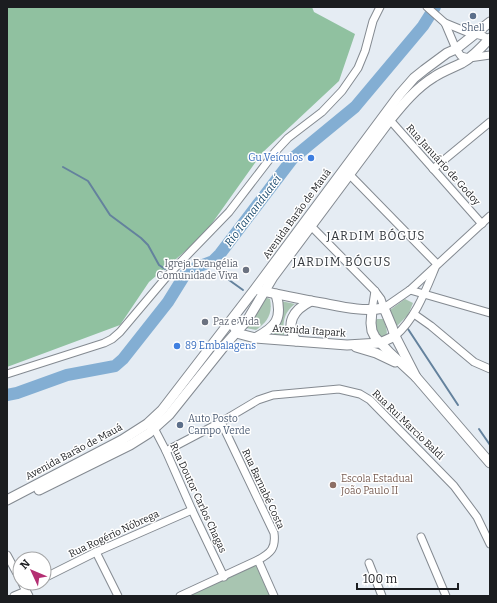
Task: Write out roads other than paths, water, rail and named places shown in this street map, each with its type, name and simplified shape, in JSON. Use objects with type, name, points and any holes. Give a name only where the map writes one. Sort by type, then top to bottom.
[{"type":"main road","name":"Avenida Barão de Mauá","points":[[7,506],[130,445],[169,415],[225,345],[248,319],[260,290],[400,94],[414,78],[424,70],[447,53],[456,49],[490,22]]},
{"type":"main road","name":"Avenida Barão de Mauá","points":[[7,500],[122,440],[147,424],[162,410],[243,304],[260,290],[311,226],[404,103],[422,85],[443,71],[469,58],[490,40]]},
{"type":"main road","points":[[260,290],[356,309],[372,310],[384,308],[395,336],[416,377]]},
{"type":"main road","points":[[255,338],[268,331],[274,325],[278,317],[279,310],[276,294]]},
{"type":"main road","points":[[296,341],[292,334],[292,320],[295,312],[311,301]]},
{"type":"main road","points":[[237,332],[234,322],[243,304]]},
{"type":"main road","points":[[372,310],[372,331],[380,343],[416,377],[490,463]]},
{"type":"main road","name":"Avenida Itapark","points":[[237,332],[244,336],[255,338],[347,345],[380,343],[395,336]]},
{"type":"main road","points":[[347,345],[376,353],[406,368]]},
{"type":"street","points":[[7,374],[104,343],[112,339],[120,332],[169,274],[229,212],[275,152],[288,138],[322,112],[342,91],[358,68],[365,51],[373,20],[380,7]]},
{"type":"street","points":[[426,7],[445,23],[456,49],[461,56],[469,58],[490,55]]},
{"type":"street","points":[[445,23],[467,32],[483,36],[490,40]]},
{"type":"street","name":"Rua Januário de Godoy","points":[[390,120],[482,224]]},
{"type":"street","points":[[433,169],[490,122]]},
{"type":"street","points":[[349,174],[437,264]]},
{"type":"street","points":[[311,226],[375,291],[381,299],[384,308],[410,290],[490,216]]},
{"type":"street","points":[[395,336],[407,324],[414,314],[437,264]]},
{"type":"street","points":[[430,280],[436,298]]},
{"type":"street","points":[[410,290],[490,313]]},
{"type":"street","points":[[372,310],[375,291]]},
{"type":"street","points":[[414,314],[431,326],[474,362],[490,369]]},
{"type":"street","name":"Rua Rui Marcio Baldi","points":[[166,451],[221,422],[258,400],[273,395],[339,389],[360,394],[370,400],[454,486],[477,517],[490,544]]},
{"type":"street","name":"Rua Barnabé Costa","points":[[180,596],[190,594],[268,555],[272,550],[274,533],[221,422]]},
{"type":"street","name":"Rua Doutor Carlos Chagas","points":[[154,428],[224,577]]},
{"type":"street","name":"Rua Rogério Nóbrega","points":[[52,574],[96,552],[192,510]]},
{"type":"street","points":[[421,537],[446,596]]},
{"type":"street","points":[[96,552],[118,596]]},
{"type":"street","points":[[7,555],[12,564]]},
{"type":"street","points":[[258,560],[274,596]]},
{"type":"street","points":[[369,563],[382,596]]},
{"type":"waterway","name":"Rio Tamanduateí","points":[[7,395],[17,393],[67,375],[115,366],[123,359],[168,302],[186,273],[192,269],[213,261],[220,254],[293,158],[355,107],[423,26],[435,7]]},
{"type":"waterway","points":[[63,167],[88,181],[110,215],[141,238],[148,245],[159,265],[165,269]]},
{"type":"waterway","points":[[213,261],[229,280],[243,290]]},
{"type":"waterway","points":[[173,275],[179,284]]},
{"type":"waterway","points":[[408,329],[458,405]]},
{"type":"waterway","points":[[479,429],[490,445]]},
{"type":"place","name":"Shell","points":[[473,16]]},
{"type":"place","name":"Gu Veículos","points":[[311,158]]},
{"type":"place","name":"Igreja Evangélia Comunidade Viva","points":[[246,270]]},
{"type":"place","name":"Paz e Vida","points":[[205,322]]},
{"type":"place","name":"89 Embalagens","points":[[177,346]]},
{"type":"place","name":"Auto Posto Campo Verde","points":[[180,425]]},
{"type":"place","name":"Escola Estadual João Paulo II","points":[[333,485]]},
{"type":"district","name":"JARDIM BÓGUS","points":[[376,236]]},
{"type":"district","name":"JARDIM BÓGUS","points":[[342,262]]}]
